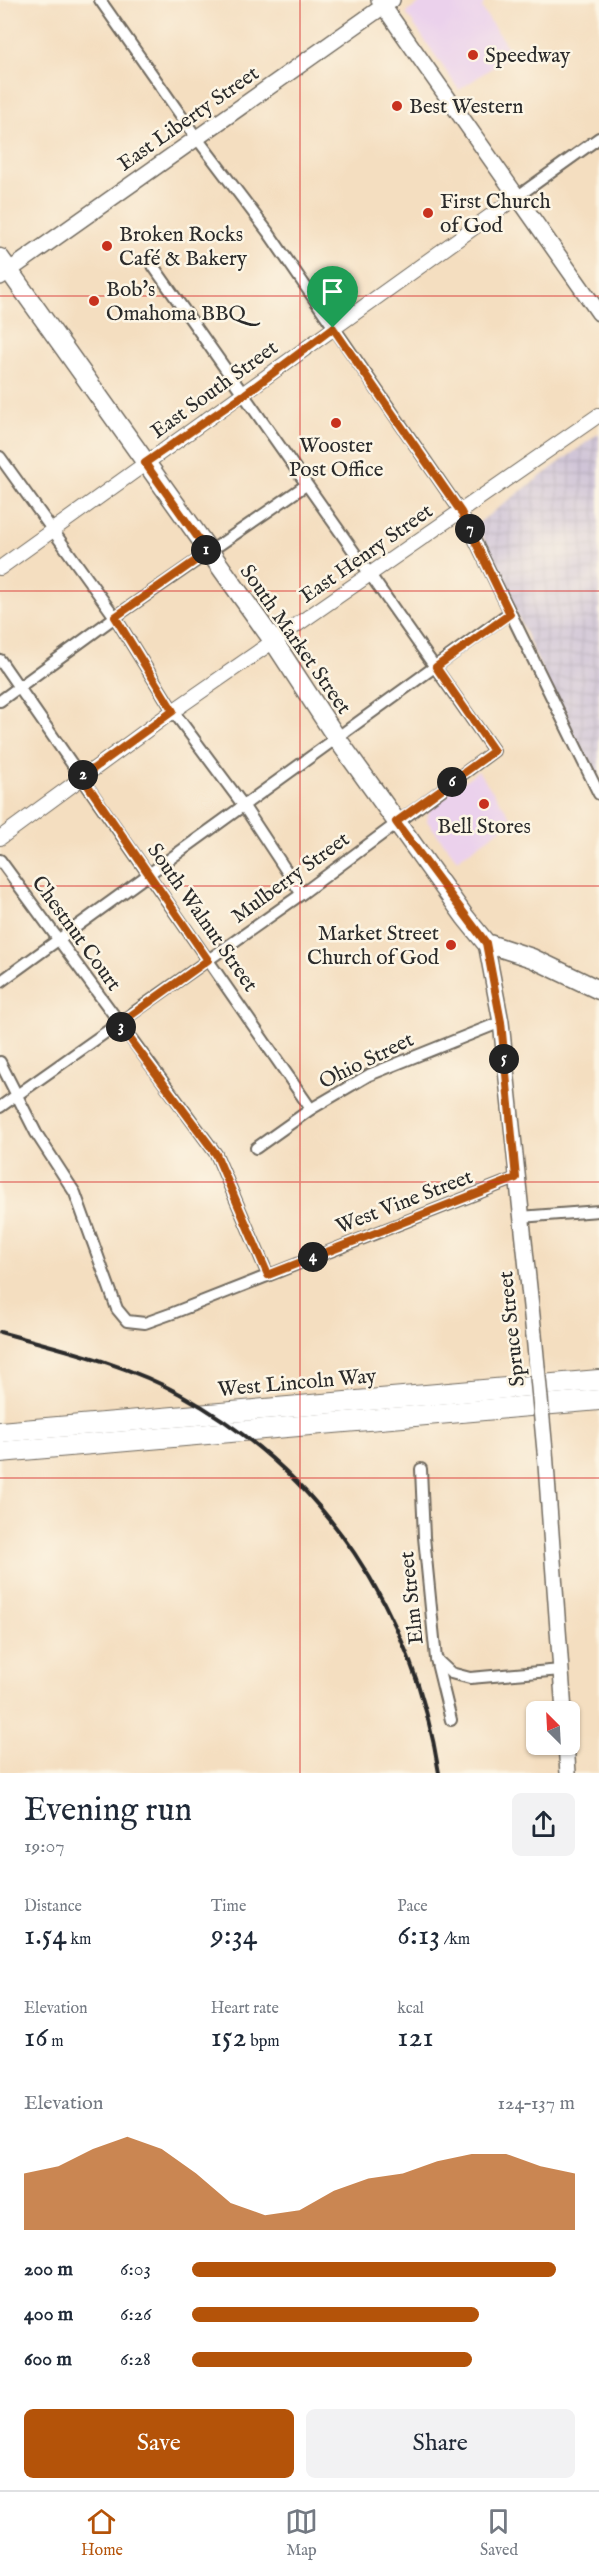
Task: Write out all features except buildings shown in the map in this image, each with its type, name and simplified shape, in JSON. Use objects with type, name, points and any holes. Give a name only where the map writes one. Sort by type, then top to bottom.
[{"type":"highway","name":"West Lincoln Way","points":[[0,1432],[599,1380]]},
{"type":"highway","name":"West Lincoln Way","points":[[0,1452],[599,1400]]},
{"type":"main road","name":"East Liberty Street","points":[[3,268],[196,137],[385,2]]},
{"type":"main road","points":[[385,2],[599,313]]},
{"type":"main road","name":"South Market Street","points":[[3,268],[274,642],[338,740],[396,822],[486,943]]},
{"type":"main road","points":[[486,943],[532,958],[599,990]]},
{"type":"main road","name":"Spruce Street","points":[[486,943],[501,1022],[534,1335],[545,1450],[563,1701]]},
{"type":"main road","points":[[567,1755],[568,1773]]},
{"type":"street","points":[[100,0],[196,137],[268,232],[461,512],[599,794]]},
{"type":"street","name":"East South Street","points":[[0,568],[599,138]]},
{"type":"street","points":[[149,260],[436,667]]},
{"type":"street","name":"East Henry Street","points":[[0,838],[173,711],[599,416]]},
{"type":"street","points":[[0,457],[115,617],[173,711],[243,805],[302,893]]},
{"type":"street","points":[[0,701],[115,617],[306,485]]},
{"type":"street","points":[[0,982],[510,614]]},
{"type":"street","name":"South Walnut Street","points":[[0,660],[150,873],[311,1109]]},
{"type":"street","name":"Mulberry Street","points":[[0,1107],[302,893],[494,751],[436,667]]},
{"type":"street","name":"Chestnut Court","points":[[0,861],[216,1154],[268,1275]]},
{"type":"street","name":"Ohio Street","points":[[256,1148],[311,1109],[369,1075],[501,1022]]},
{"type":"street","name":"West Vine Street","points":[[0,1062],[36,1133],[75,1193],[117,1309],[127,1321],[145,1323],[173,1313],[516,1178]]},
{"type":"street","points":[[520,1217],[599,1211]]},
{"type":"street","name":"Elm Street","points":[[421,1469],[424,1537],[436,1659],[452,1720]]},
{"type":"street","points":[[436,1659],[451,1673],[470,1678],[561,1670]]},
{"type":"shaded area","points":[[424,0],[484,0],[482,9],[512,54],[459,90],[406,13]]},
{"type":"shaded area","points":[[599,433],[599,798],[477,524]]},
{"type":"shaded area","points":[[478,771],[513,820],[457,860],[427,821],[430,806]]},
{"type":"railway","points":[[0,1332],[115,1365],[159,1383],[231,1426],[278,1464],[319,1506],[354,1553],[384,1603],[408,1657],[427,1714],[439,1773]]},
{"type":"place","name":"Speedway","points":[[473,55]]},
{"type":"place","name":"Best Western","points":[[397,106]]},
{"type":"place","name":"First Church of God","points":[[428,213]]},
{"type":"place","name":"Broken Rocks Café & Bakery","points":[[107,246]]},
{"type":"place","name":"Bob's Omahoma BBQ","points":[[94,301]]},
{"type":"place","name":"Wooster Post Office","points":[[336,423]]},
{"type":"place","name":"Bell Stores","points":[[484,804]]},
{"type":"place","name":"Market Street Church of God","points":[[451,945]]},
{"type":"route","points":[[333,328],[461,512],[510,614],[436,667],[494,751],[396,822],[486,943],[501,1022],[516,1178],[268,1275],[216,1154],[189,1121],[119,1024],[208,960],[82,777],[173,711],[115,617],[208,552],[145,463],[245,394],[333,328]]}]
